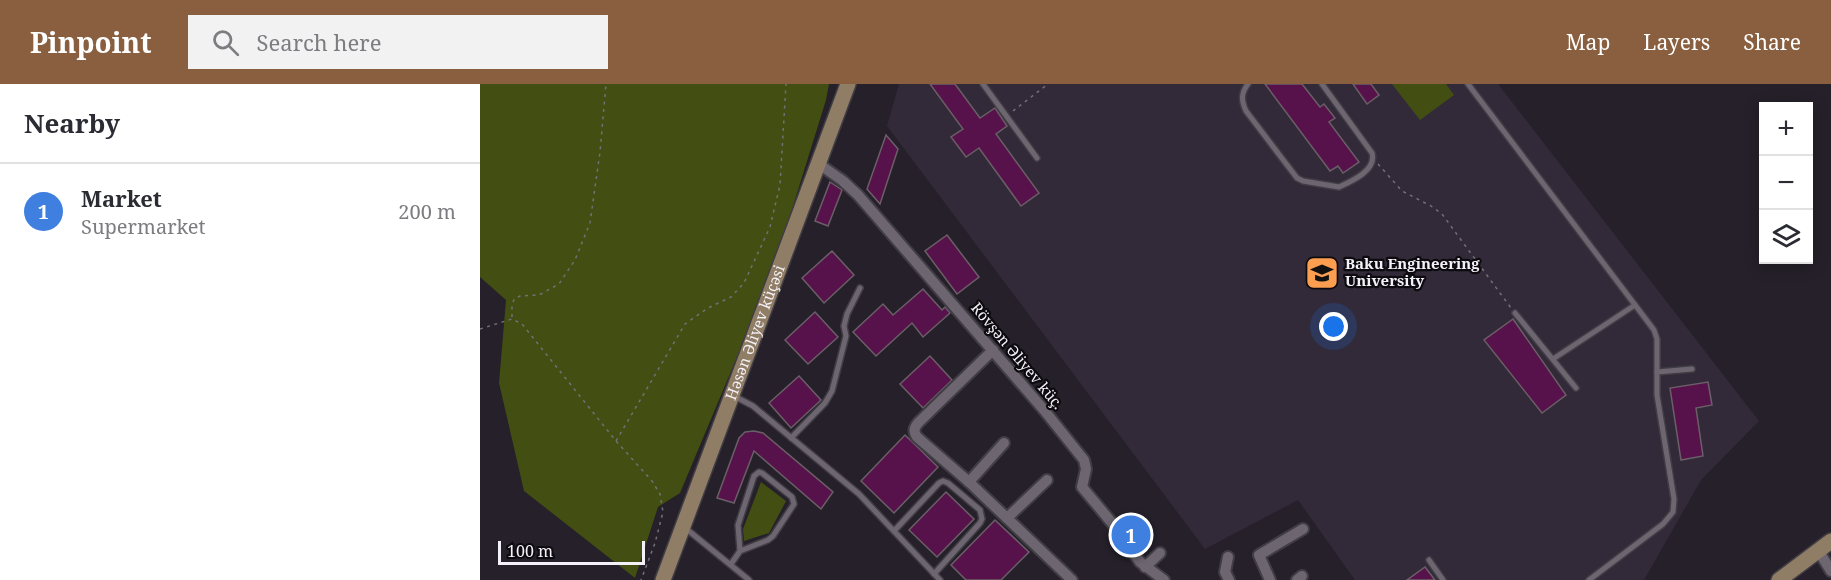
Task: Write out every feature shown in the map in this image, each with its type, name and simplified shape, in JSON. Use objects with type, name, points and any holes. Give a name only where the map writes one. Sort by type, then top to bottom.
[{"type":"main road","name":"Həsən Əliyev küçəsi","points":[[663,580],[848,84]]},
{"type":"main road","points":[[1779,580],[1831,541]]},
{"type":"street","name":"Rövşən Əliyev küç.","points":[[819,164],[858,195],[1080,454],[1086,464],[1083,490],[1112,523],[1135,556],[1145,567],[1164,580]]},
{"type":"street","points":[[993,350],[914,428],[917,437],[969,482],[1072,580]]},
{"type":"street","points":[[969,482],[1004,443]]},
{"type":"street","points":[[1007,518],[1047,480]]},
{"type":"street","points":[[1270,580],[1259,555],[1303,529]]},
{"type":"street","points":[[1818,550],[1831,571]]},
{"type":"street","points":[[1145,567],[1160,553]]},
{"type":"street","points":[[1228,557],[1225,572],[1229,580]]},
{"type":"lane","points":[[983,84],[1037,158]]},
{"type":"lane","points":[[1248,84],[1243,92],[1242,101],[1246,111],[1297,177],[1303,181],[1339,187],[1367,170],[1374,158],[1322,84]]},
{"type":"lane","points":[[1468,84],[1654,330],[1657,339],[1659,405],[1674,499],[1673,512],[1664,524],[1590,580]]},
{"type":"lane","points":[[791,438],[825,403],[832,391],[846,336],[844,326],[847,314],[860,288]]},
{"type":"lane","points":[[1552,359],[1635,305]]},
{"type":"lane","points":[[1515,313],[1576,388]]},
{"type":"lane","points":[[1657,372],[1692,369]]},
{"type":"lane","points":[[732,395],[753,406],[859,495],[940,580]]},
{"type":"lane","points":[[731,564],[740,551],[773,536],[794,504],[792,497],[759,472],[754,476],[739,519],[737,530],[740,551]]},
{"type":"lane","points":[[894,531],[939,483],[943,482],[948,483],[980,510],[982,519],[980,523],[934,574]]},
{"type":"lane","points":[[683,526],[749,580]]},
{"type":"lane","points":[[1429,560],[1443,580]]},
{"type":"path","points":[[512,319],[514,299],[520,296],[539,295],[559,284],[575,260],[590,223],[600,152],[606,84]]},
{"type":"path","points":[[616,441],[685,324],[708,308],[731,297],[744,283],[770,227],[780,185],[786,84]]},
{"type":"path","points":[[1006,116],[1048,84]]},
{"type":"path","points":[[1374,158],[1402,191],[1442,214],[1515,313]]},
{"type":"path","points":[[480,329],[512,319],[522,324],[616,441],[652,481],[660,494],[663,512],[655,543],[641,580]]},
{"type":"shaded area","name":"Baku Engineering University","points":[[899,84],[1498,84],[1759,421],[1701,480],[1644,580],[1355,580],[1298,500],[1205,549],[887,126]]},
{"type":"green space","points":[[480,84],[829,84],[789,219],[742,345],[680,493],[658,507],[635,578],[524,491],[499,383],[506,300],[480,277]]},
{"type":"green space","points":[[1392,84],[1446,84],[1454,95],[1420,120]]},
{"type":"green space","points":[[761,482],[786,501],[769,533],[744,541],[743,529]]},
{"type":"building","points":[[930,84],[955,84],[980,118],[995,108],[1007,126],[996,134],[1039,193],[1021,206],[979,148],[966,157],[951,137],[963,129]]},
{"type":"building","points":[[1265,84],[1302,84],[1320,107],[1324,104],[1335,118],[1329,122],[1359,162],[1343,173],[1338,166],[1330,171]]},
{"type":"building","points":[[1353,84],[1371,84],[1379,95],[1367,104]]},
{"type":"building","points":[[886,135],[898,149],[880,204],[867,189]]},
{"type":"building","points":[[830,182],[842,190],[828,226],[815,221]]},
{"type":"building","points":[[947,235],[979,277],[957,294],[925,251]]},
{"type":"building","points":[[832,251],[854,275],[824,303],[802,278]]},
{"type":"building","points":[[923,289],[942,310],[945,307],[950,313],[923,337],[912,323],[876,356],[853,332],[883,304],[893,315]]},
{"type":"building","points":[[815,312],[838,337],[808,364],[785,340]]},
{"type":"building","points":[[1513,319],[1566,395],[1542,413],[1484,340]]},
{"type":"building","points":[[930,356],[952,380],[923,408],[900,384]]},
{"type":"building","points":[[799,376],[821,400],[791,428],[769,403]]},
{"type":"building","points":[[1708,382],[1712,405],[1696,408],[1703,456],[1681,460],[1670,388]]},
{"type":"building","points":[[745,432],[763,433],[833,492],[821,509],[754,451],[734,503],[717,498],[739,438]]},
{"type":"building","points":[[905,435],[938,467],[894,513],[861,481]]},
{"type":"building","points":[[946,492],[974,519],[937,557],[909,530]]},
{"type":"building","points":[[995,520],[1029,552],[1001,580],[966,580],[951,565]]},
{"type":"building","points":[[1425,567],[1435,580],[1407,580]]},
{"type":"place","name":"Baku Engineering University","points":[[1322,273]]},
{"type":"place","name":"Market","points":[[1131,535]]}]
